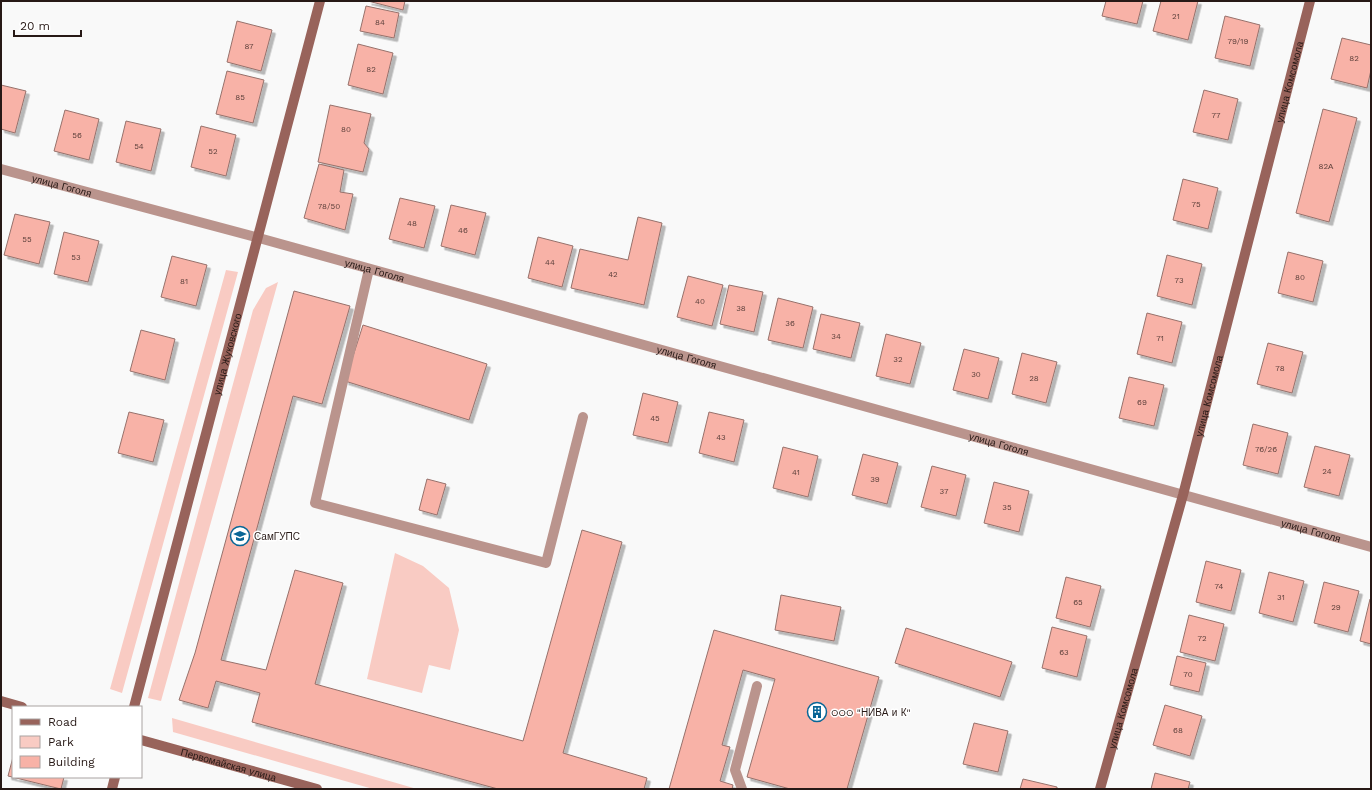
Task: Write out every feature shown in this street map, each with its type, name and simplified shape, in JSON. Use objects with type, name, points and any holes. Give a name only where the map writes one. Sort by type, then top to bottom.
[{"type":"street","name":"улица Жуковского","points":[[134,706],[259,238],[320,1]]},
{"type":"street","name":"улица Комсомола","points":[[1100,789],[1183,495],[1310,1]]},
{"type":"street","name":"улица Гоголя","points":[[1,169],[259,238],[1371,547]]},
{"type":"street","points":[[369,269],[315,503],[546,564],[583,417]]},
{"type":"street","points":[[742,789],[735,770],[757,686]]},
{"type":"street","points":[[1,701],[18,706]]},
{"type":"street","name":"Первомайская улица","points":[[142,740],[317,789]]},
{"type":"street","points":[[112,789],[115,778]]},
{"type":"green space","points":[[226,270],[238,272],[122,693],[110,689]]},
{"type":"green space","points":[[278,282],[161,701],[148,698],[253,310],[266,288]]},
{"type":"green space","points":[[395,553],[423,566],[449,588],[459,630],[450,670],[429,665],[422,693],[367,679]]},
{"type":"green space","points":[[172,718],[417,789],[373,789],[173,732]]},
{"type":"building","points":[[368,1],[405,1],[403,10]]},
{"type":"building","points":[[1106,1],[1143,1],[1137,24],[1102,16]]},
{"type":"building","points":[[1161,1],[1198,1],[1188,40],[1153,31]]},
{"type":"building","points":[[366,6],[399,13],[394,38],[360,31]]},
{"type":"building","points":[[1225,16],[1260,25],[1250,66],[1215,58]]},
{"type":"building","points":[[237,21],[272,30],[261,71],[227,62]]},
{"type":"building","points":[[1342,38],[1371,45],[1371,70],[1367,88],[1331,79]]},
{"type":"building","points":[[358,44],[393,53],[383,94],[348,85]]},
{"type":"building","points":[[227,71],[264,80],[253,123],[216,114]]},
{"type":"building","points":[[1,85],[26,91],[15,133],[1,129]]},
{"type":"building","points":[[1204,90],[1238,99],[1228,140],[1193,132]]},
{"type":"building","points":[[330,105],[371,114],[364,143],[369,149],[363,172],[318,162]]},
{"type":"building","points":[[1323,109],[1357,118],[1329,222],[1296,213]]},
{"type":"building","points":[[65,110],[99,119],[89,160],[54,151]]},
{"type":"building","points":[[126,121],[161,129],[151,171],[116,162]]},
{"type":"building","points":[[201,126],[236,135],[226,176],[191,167]]},
{"type":"building","points":[[319,164],[344,170],[340,192],[353,194],[345,230],[304,218]]},
{"type":"building","points":[[1183,179],[1218,188],[1208,229],[1173,220]]},
{"type":"building","points":[[400,198],[435,206],[424,248],[389,239]]},
{"type":"building","points":[[451,205],[486,213],[475,255],[441,246]]},
{"type":"building","points":[[15,214],[50,222],[39,264],[4,255]]},
{"type":"building","points":[[638,217],[662,223],[644,305],[571,288],[580,249],[628,260]]},
{"type":"building","points":[[64,232],[99,241],[88,282],[54,274]]},
{"type":"building","points":[[538,237],[573,246],[562,287],[528,278]]},
{"type":"building","points":[[1288,252],[1323,261],[1313,302],[1278,293]]},
{"type":"building","points":[[1167,255],[1202,264],[1192,305],[1157,296]]},
{"type":"building","points":[[172,256],[207,265],[196,306],[161,297]]},
{"type":"building","points":[[688,276],[723,285],[712,326],[677,317]]},
{"type":"building","points":[[729,285],[763,292],[754,332],[720,324]]},
{"type":"building","name":"СамГУПС","points":[[294,291],[350,306],[322,404],[293,396],[221,660],[266,670],[295,570],[343,583],[315,684],[523,741],[582,530],[622,542],[563,753],[647,778],[644,789],[498,789],[252,722],[260,693],[216,681],[208,708],[179,700],[195,653]]},
{"type":"building","points":[[778,298],[813,307],[803,348],[768,340]]},
{"type":"building","points":[[1147,313],[1182,322],[1172,363],[1137,354]]},
{"type":"building","points":[[821,314],[860,323],[851,358],[813,349]]},
{"type":"building","points":[[363,325],[487,364],[469,420],[345,381]]},
{"type":"building","points":[[141,330],[175,339],[165,380],[130,371]]},
{"type":"building","points":[[886,334],[921,343],[910,384],[876,376]]},
{"type":"building","points":[[1268,343],[1303,352],[1292,393],[1257,384]]},
{"type":"building","points":[[964,349],[999,358],[988,399],[953,390]]},
{"type":"building","points":[[1022,353],[1057,362],[1046,403],[1012,394]]},
{"type":"building","points":[[1129,377],[1164,385],[1154,426],[1119,418]]},
{"type":"building","points":[[643,393],[678,402],[668,443],[633,435]]},
{"type":"building","points":[[129,412],[164,420],[153,462],[118,453]]},
{"type":"building","points":[[709,412],[744,420],[734,462],[699,453]]},
{"type":"building","points":[[1253,424],[1288,433],[1278,474],[1243,465]]},
{"type":"building","points":[[1315,446],[1350,455],[1339,496],[1304,487]]},
{"type":"building","points":[[783,447],[818,456],[808,497],[773,488]]},
{"type":"building","points":[[863,454],[898,463],[887,504],[852,495]]},
{"type":"building","points":[[932,466],[966,475],[956,516],[921,507]]},
{"type":"building","points":[[427,479],[446,484],[437,515],[419,510]]},
{"type":"building","points":[[994,482],[1029,491],[1019,532],[984,523]]},
{"type":"building","points":[[1206,561],[1241,570],[1231,611],[1196,602]]},
{"type":"building","points":[[1269,572],[1304,581],[1293,622],[1259,613]]},
{"type":"building","points":[[1066,577],[1101,586],[1090,627],[1056,618]]},
{"type":"building","points":[[1324,582],[1359,591],[1348,632],[1314,623]]},
{"type":"building","points":[[781,595],[841,607],[834,641],[775,630]]},
{"type":"building","points":[[1370,599],[1371,600],[1371,644],[1360,641]]},
{"type":"building","points":[[1189,615],[1224,624],[1215,661],[1180,652]]},
{"type":"building","points":[[1052,627],[1087,636],[1077,677],[1042,668]]},
{"type":"building","points":[[906,628],[1012,662],[1000,697],[895,663]]},
{"type":"building","name":"OOO \"НИВА и К\"","points":[[714,630],[879,677],[847,789],[790,789],[747,777],[775,679],[743,670],[722,745],[730,747],[720,781],[733,785],[732,789],[669,789]]},
{"type":"building","points":[[1177,656],[1206,663],[1199,692],[1170,685]]},
{"type":"building","points":[[1165,705],[1202,716],[1190,756],[1153,745]]},
{"type":"building","points":[[974,723],[1008,731],[998,772],[963,764]]},
{"type":"building","points":[[12,761],[12,777],[8,776]]},
{"type":"building","points":[[1155,773],[1190,782],[1188,789],[1151,789]]},
{"type":"building","points":[[16,778],[64,778],[61,789]]},
{"type":"building","points":[[1023,779],[1057,787],[1057,789],[1020,789]]},
{"type":"place","name":"СамГУПС","points":[[240,536]]},
{"type":"place","name":"OOO \"НИВА и К\"","points":[[817,712]]}]
